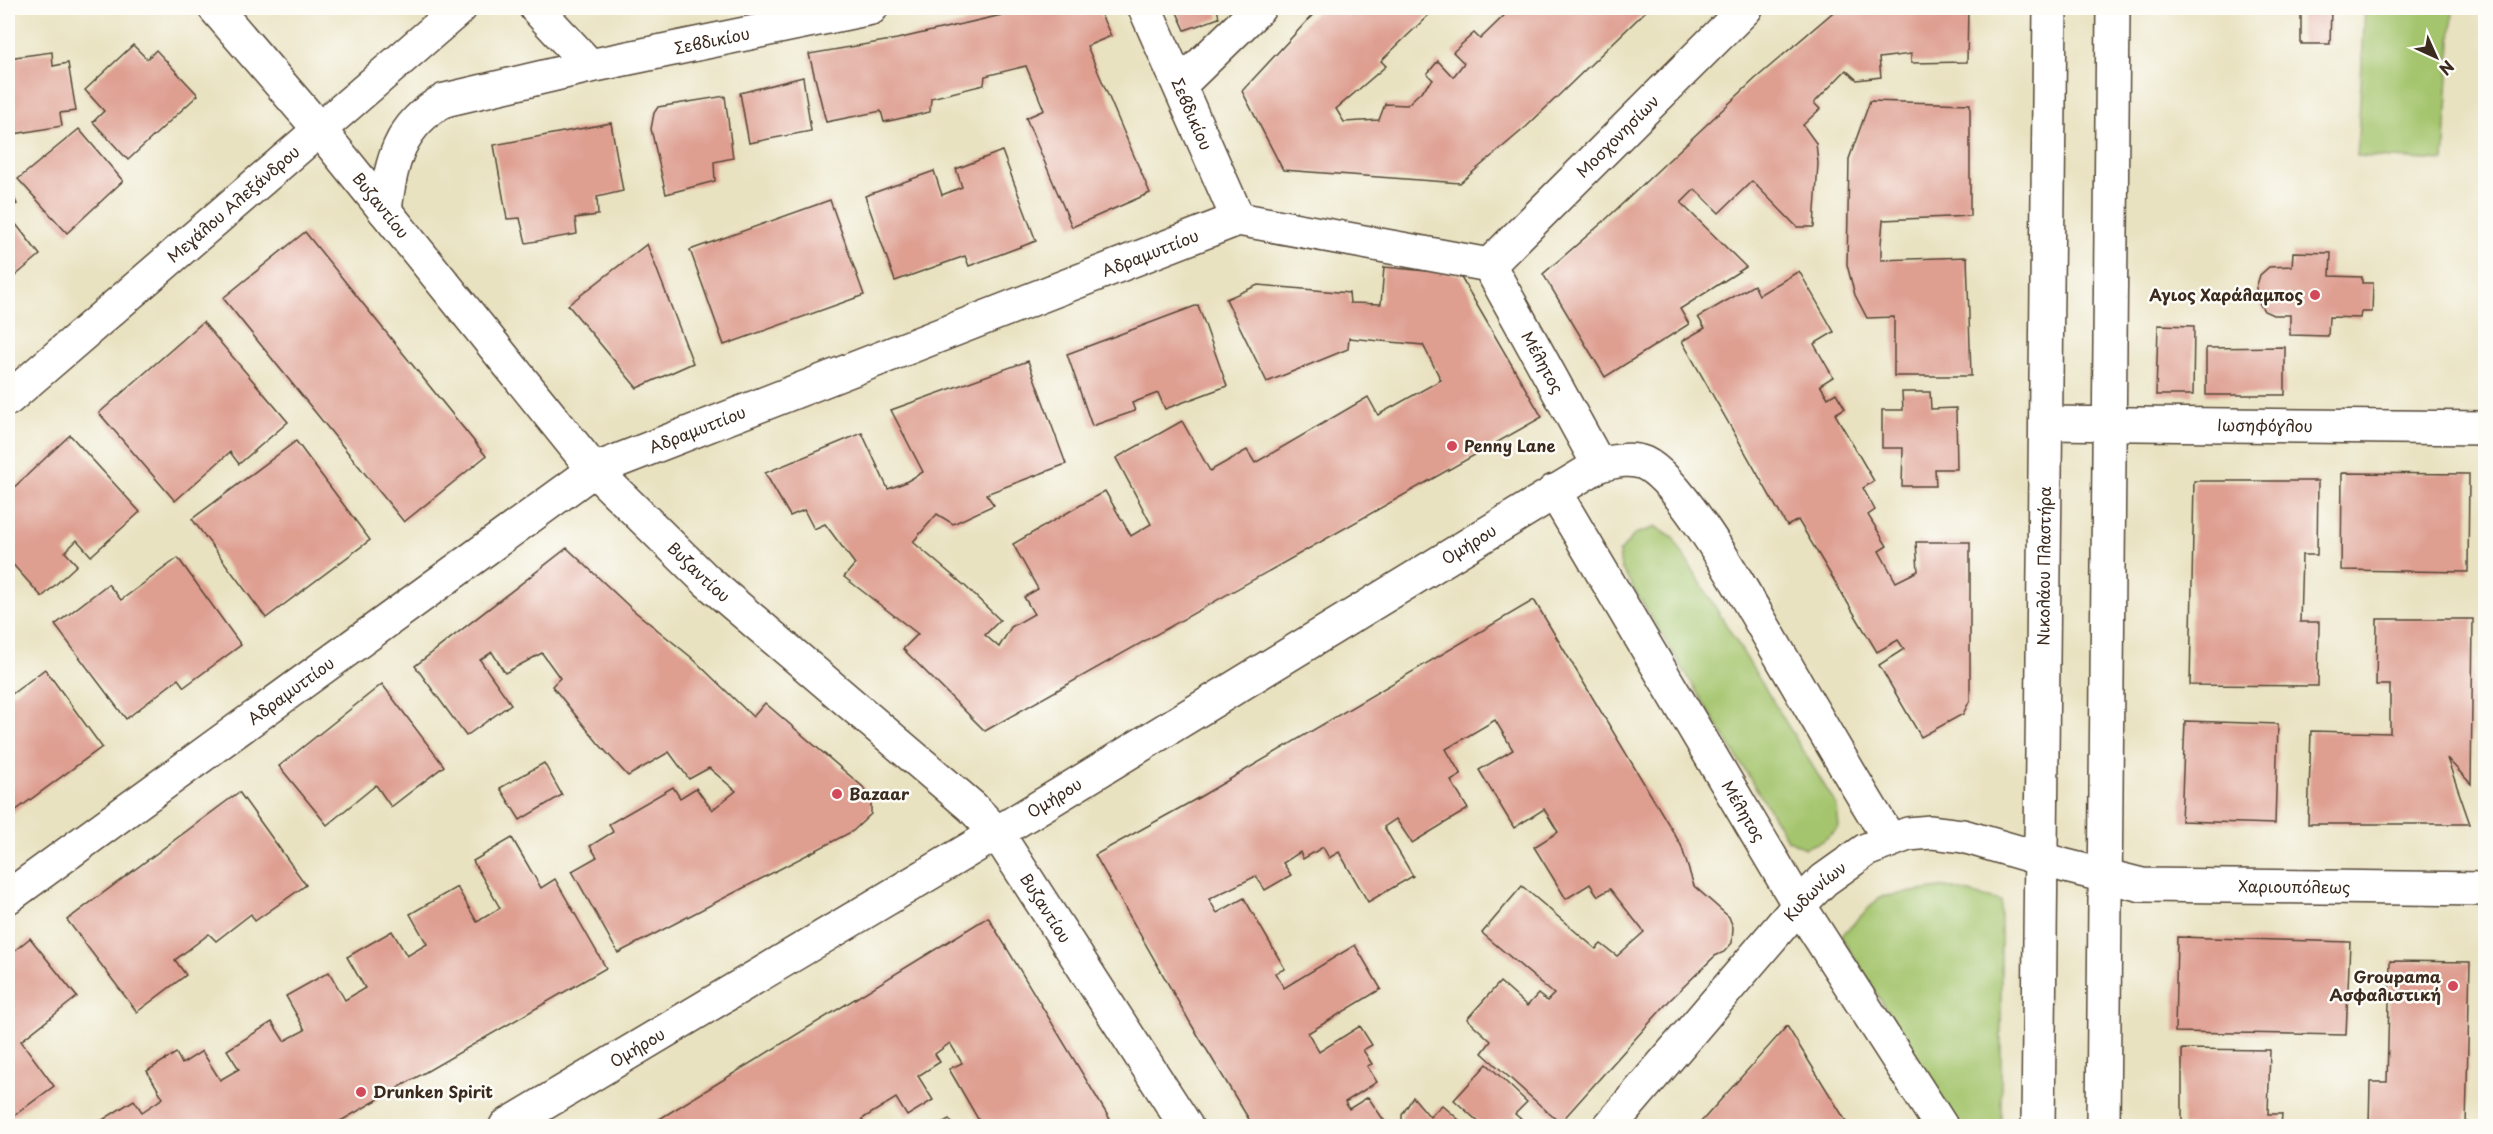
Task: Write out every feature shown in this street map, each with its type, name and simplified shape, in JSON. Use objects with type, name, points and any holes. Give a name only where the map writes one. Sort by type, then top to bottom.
[{"type":"street","name":"Βυζαντίου","points":[[215,8],[319,129],[594,470],[707,581],[972,807],[997,834],[1186,1126]]},
{"type":"street","name":"Μεγάλου Αλεξάνδρου","points":[[8,399],[460,8]]},
{"type":"street","points":[[536,8],[590,66]]},
{"type":"street","name":"Σεβδικίου","points":[[385,211],[390,174],[397,153],[409,130],[430,108],[462,94],[871,8]]},
{"type":"street","name":"Σεβδικίου","points":[[1145,8],[1238,219]]},
{"type":"street","points":[[1180,86],[1259,8]]},
{"type":"street","name":"Μοσχονησίων","points":[[1489,265],[1746,8]]},
{"type":"street","name":"Νικολάου Πλαστήρα","points":[[2038,1126],[2050,8]]},
{"type":"street","points":[[2103,1126],[2113,8]]},
{"type":"street","points":[[1238,219],[1489,265]]},
{"type":"street","name":"Αδραμυττίου","points":[[8,897],[594,470],[1238,219]]},
{"type":"street","name":"Μέλητος","points":[[1489,265],[1599,465]]},
{"type":"street","name":"Ιωσηφόγλου","points":[[2046,423],[2486,428]]},
{"type":"street","points":[[1599,465],[1626,459],[1643,462],[1666,480],[1680,498],[1721,555],[1890,840]]},
{"type":"street","name":"Ομήρου","points":[[506,1126],[997,834],[1599,465]]},
{"type":"street","name":"Μέλητος","points":[[1554,491],[1799,905],[1941,1126]]},
{"type":"street","name":"Κυδωνίων","points":[[1610,1126],[1799,905],[1844,865],[1866,850],[1890,840],[1920,833],[1944,833],[1963,836],[2105,876]]},
{"type":"street","name":"Χαριουπόλεως","points":[[2105,876],[2142,885],[2166,887],[2486,889]]},
{"type":"green space","points":[[2365,8],[2453,8],[2444,161],[2357,156]]},
{"type":"green space","points":[[1656,527],[1673,538],[1837,806],[1839,827],[1823,841],[1804,848],[1787,839],[1621,568],[1619,553],[1635,534]]},
{"type":"green space","points":[[1946,887],[2001,901],[2001,1126],[1959,1126],[1841,936],[1880,897]]},
{"type":"building","points":[[1032,8],[1098,8],[1111,36],[1087,46],[1150,193],[1072,227],[1026,118],[1044,110],[1026,66],[985,76],[984,85],[931,98],[930,112],[884,122],[881,111],[826,122],[809,54],[897,39]]},
{"type":"building","points":[[1175,8],[1217,8],[1219,18],[1185,30]]},
{"type":"building","points":[[1319,8],[1436,8],[1381,61],[1386,66],[1336,109],[1344,122],[1379,120],[1385,104],[1407,105],[1433,80],[1427,74],[1438,61],[1453,77],[1464,63],[1453,52],[1474,33],[1480,39],[1512,8],[1649,8],[1526,127],[1460,183],[1283,170],[1242,91]]},
{"type":"building","points":[[1838,8],[1968,8],[1967,62],[1911,63],[1911,54],[1879,58],[1881,77],[1857,80],[1846,70],[1814,103],[1820,109],[1803,125],[1816,143],[1818,163],[1814,227],[1797,227],[1752,181],[1719,213],[1695,189],[1681,203],[1746,267],[1680,309],[1689,324],[1605,377],[1543,274],[1603,222],[1755,79]]},
{"type":"building","points":[[2301,8],[2331,8],[2330,44],[2301,44]]},
{"type":"building","points":[[133,45],[147,59],[156,50],[198,95],[128,160],[93,122],[104,111],[85,90]]},
{"type":"building","points":[[52,52],[53,66],[68,63],[76,111],[60,113],[62,126],[8,135],[8,58]]},
{"type":"building","points":[[803,77],[811,131],[749,143],[740,93]]},
{"type":"building","points":[[725,96],[733,158],[714,162],[715,181],[666,194],[651,129],[654,113],[658,107]]},
{"type":"building","points":[[1870,101],[1970,104],[1970,216],[1883,220],[1881,260],[1967,257],[1971,376],[1894,376],[1894,317],[1867,318],[1855,295],[1847,265],[1849,159]]},
{"type":"building","points":[[611,123],[623,191],[597,197],[598,215],[575,218],[577,234],[526,243],[520,218],[507,219],[494,145]]},
{"type":"building","points":[[79,129],[123,181],[67,233],[18,179]]},
{"type":"building","points":[[1002,151],[1036,241],[969,266],[965,256],[895,281],[865,196],[934,171],[942,195],[962,187],[956,169]]},
{"type":"building","points":[[8,184],[17,204],[8,208]]},
{"type":"building","points":[[830,200],[864,295],[724,345],[690,250]]},
{"type":"building","points":[[8,214],[40,255],[8,282]]},
{"type":"building","points":[[305,232],[486,456],[404,522],[223,298]]},
{"type":"building","points":[[647,244],[693,363],[637,388],[568,305]]},
{"type":"building","name":"Αγιος Χαράλαμπος","points":[[2293,252],[2331,253],[2330,276],[2362,277],[2362,283],[2373,283],[2372,312],[2361,312],[2360,318],[2329,317],[2328,336],[2290,335],[2290,315],[2273,315],[2264,311],[2258,301],[2256,288],[2260,275],[2269,267],[2292,266]]},
{"type":"building","points":[[1384,267],[1459,274],[1542,417],[985,731],[903,649],[918,634],[844,577],[855,564],[825,524],[814,529],[804,510],[790,516],[765,473],[862,433],[888,489],[904,483],[923,472],[891,410],[1028,361],[1066,464],[986,494],[994,505],[953,524],[937,514],[913,542],[965,586],[1000,620],[985,635],[999,647],[1011,627],[1034,614],[1024,597],[1038,589],[1013,544],[1105,491],[1131,536],[1151,524],[1116,458],[1182,421],[1210,471],[1247,450],[1255,463],[1368,397],[1378,415],[1441,380],[1423,345],[1349,338],[1348,349],[1267,382],[1226,299],[1258,285],[1349,293],[1350,303],[1381,304]]},
{"type":"building","points":[[1799,271],[1834,332],[1814,344],[1833,377],[1820,385],[1828,398],[1836,393],[1845,408],[1835,414],[1874,481],[1863,488],[1875,510],[1868,515],[1887,546],[1879,551],[1896,582],[1918,571],[1916,542],[1970,542],[1970,700],[1963,714],[1921,737],[1879,665],[1904,649],[1898,640],[1877,652],[1798,520],[1787,526],[1682,341],[1705,328],[1698,317],[1754,285],[1759,295]]},
{"type":"building","points":[[1198,305],[1227,386],[1165,409],[1158,393],[1132,403],[1135,411],[1092,426],[1067,354]]},
{"type":"building","points":[[203,322],[288,422],[239,464],[230,452],[175,501],[99,413]]},
{"type":"building","points":[[2158,325],[2194,326],[2193,395],[2156,395]]},
{"type":"building","points":[[2285,347],[2285,395],[2206,395],[2206,348]]},
{"type":"building","points":[[1902,392],[1930,392],[1931,409],[1956,408],[1957,469],[1935,469],[1936,486],[1902,486],[1903,448],[1882,448],[1882,410],[1903,410]]},
{"type":"building","points":[[70,435],[140,512],[91,556],[77,540],[65,552],[77,565],[42,597],[8,559],[8,493]]},
{"type":"building","points":[[296,441],[370,540],[266,618],[192,519]]},
{"type":"building","points":[[2342,473],[2469,474],[2468,572],[2341,570]]},
{"type":"building","points":[[2194,481],[2318,481],[2317,555],[2302,555],[2300,622],[2319,622],[2318,686],[2190,685]]},
{"type":"building","points":[[567,548],[633,610],[691,657],[753,717],[765,703],[863,787],[871,802],[871,814],[853,831],[618,953],[572,871],[597,857],[590,846],[613,832],[609,824],[673,787],[680,798],[696,788],[712,810],[736,791],[709,768],[689,779],[669,752],[628,776],[552,686],[560,678],[542,653],[505,673],[492,652],[480,660],[511,704],[466,736],[415,666]]},
{"type":"building","points":[[178,558],[241,645],[184,687],[178,679],[126,719],[55,625],[108,584],[121,600]]},
{"type":"building","points":[[1534,600],[1681,845],[1694,886],[1729,917],[1733,927],[1732,943],[1724,952],[1715,956],[1669,1001],[1560,1123],[1482,1053],[1491,1041],[1467,1019],[1500,982],[1527,1006],[1538,994],[1547,1001],[1554,994],[1482,933],[1522,886],[1596,949],[1601,944],[1617,956],[1644,932],[1610,889],[1598,896],[1590,884],[1566,899],[1534,847],[1558,832],[1544,809],[1514,828],[1479,770],[1513,750],[1495,720],[1446,749],[1461,775],[1451,781],[1468,809],[1412,843],[1396,819],[1384,827],[1413,876],[1368,902],[1339,852],[1329,858],[1323,847],[1303,859],[1300,852],[1283,863],[1291,875],[1265,890],[1256,876],[1209,899],[1217,913],[1244,898],[1285,969],[1275,973],[1284,988],[1355,945],[1381,989],[1308,1033],[1319,1052],[1360,1026],[1372,1045],[1363,1050],[1372,1064],[1367,1066],[1377,1082],[1345,1102],[1349,1109],[1368,1097],[1385,1122],[1384,1126],[1253,1126],[1191,1024],[1095,855],[1198,798]]},
{"type":"building","points":[[2377,619],[2473,619],[2471,784],[2447,758],[2470,824],[2308,824],[2311,731],[2390,733],[2390,685],[2376,685]]},
{"type":"building","points":[[45,669],[102,747],[8,816],[8,697]]},
{"type":"building","points":[[382,684],[444,766],[391,807],[376,785],[327,825],[279,766]]},
{"type":"building","points":[[2185,721],[2278,724],[2275,824],[2181,821]]},
{"type":"building","points":[[544,763],[562,795],[520,820],[500,788]]},
{"type":"building","points":[[239,792],[306,885],[255,921],[251,914],[216,941],[209,934],[175,960],[186,975],[137,1012],[67,920]]},
{"type":"building","points":[[512,838],[541,888],[555,879],[606,968],[332,1126],[93,1126],[134,1100],[142,1112],[163,1098],[147,1071],[176,1053],[182,1064],[202,1051],[220,1080],[239,1069],[227,1050],[272,1022],[284,1041],[305,1030],[286,996],[329,972],[345,1000],[365,988],[347,957],[392,931],[407,956],[427,944],[410,914],[457,887],[477,922],[500,908],[473,861]]},
{"type":"building","points":[[988,917],[1114,1126],[982,1126],[949,1069],[962,1063],[950,1043],[935,1054],[940,1062],[918,1076],[933,1100],[907,1116],[896,1098],[862,1119],[867,1126],[648,1126]]},
{"type":"building","points":[[2177,937],[2350,942],[2346,1035],[2175,1032]]},
{"type":"building","points":[[30,938],[77,997],[21,1041],[54,1086],[8,1120],[8,956]]},
{"type":"building","points":[[2390,961],[2470,962],[2466,1126],[2369,1126],[2370,1082],[2387,1082]]},
{"type":"building","points":[[1787,1026],[1849,1126],[1697,1126],[1700,1123]]},
{"type":"building","points":[[2182,1049],[2270,1050],[2268,1114],[2282,1114],[2281,1126],[2182,1126]]},
{"type":"building","points":[[1487,1064],[1527,1102],[1515,1114],[1529,1126],[1483,1126],[1454,1100]]},
{"type":"building","points":[[1413,1097],[1430,1117],[1442,1105],[1466,1126],[1402,1126],[1402,1115]]},
{"type":"building","points":[[949,1119],[954,1126],[936,1126]]},
{"type":"place","name":"Αγιος Χαράλαμπος","points":[[2315,295]]},
{"type":"place","name":"Penny Lane","points":[[1452,446]]},
{"type":"place","name":"Bazaar","points":[[837,794]]},
{"type":"place","name":"Groupama Ασφαλιστική","points":[[2453,986]]},
{"type":"place","name":"Drunken Spirit","points":[[361,1092]]}]
